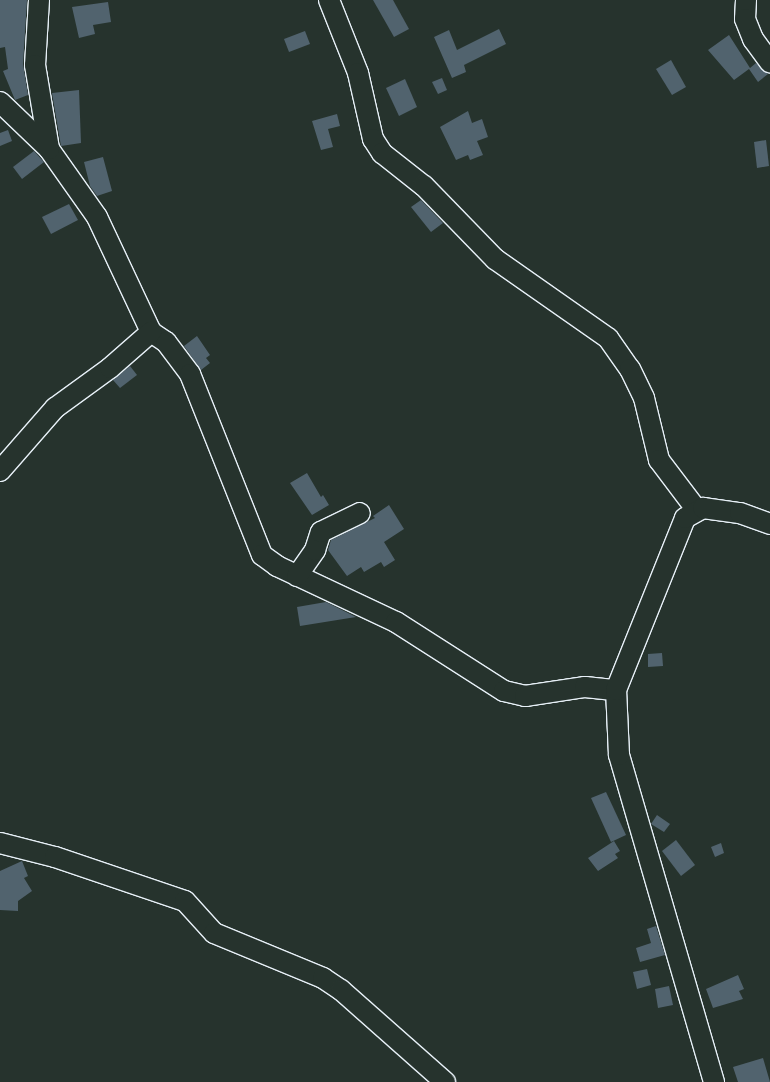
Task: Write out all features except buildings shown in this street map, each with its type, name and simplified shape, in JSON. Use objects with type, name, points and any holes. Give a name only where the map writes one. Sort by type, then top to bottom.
[{"type":"street","points":[[39,0],[35,65],[49,150]]},
{"type":"street","points":[[329,0],[358,73],[373,139],[382,153],[424,186],[495,259],[608,338],[630,369],[644,398],[659,460],[696,509],[740,513],[770,524]]},
{"type":"street","points":[[746,0],[745,19],[752,39],[770,62]]},
{"type":"street","points":[[0,102],[49,150],[97,217],[151,332],[166,342],[190,374],[231,473],[257,548],[267,560],[396,622],[504,691],[525,696],[585,687],[616,690]]},
{"type":"street","points":[[0,471],[55,408],[124,358],[151,332]]},
{"type":"street","points":[[696,509],[681,524],[616,690],[619,754],[714,1082]]},
{"type":"street","points":[[297,576],[315,550],[321,532],[360,513]]},
{"type":"street","points":[[0,843],[110,874],[185,901],[214,933],[323,978],[340,990],[446,1082]]}]
